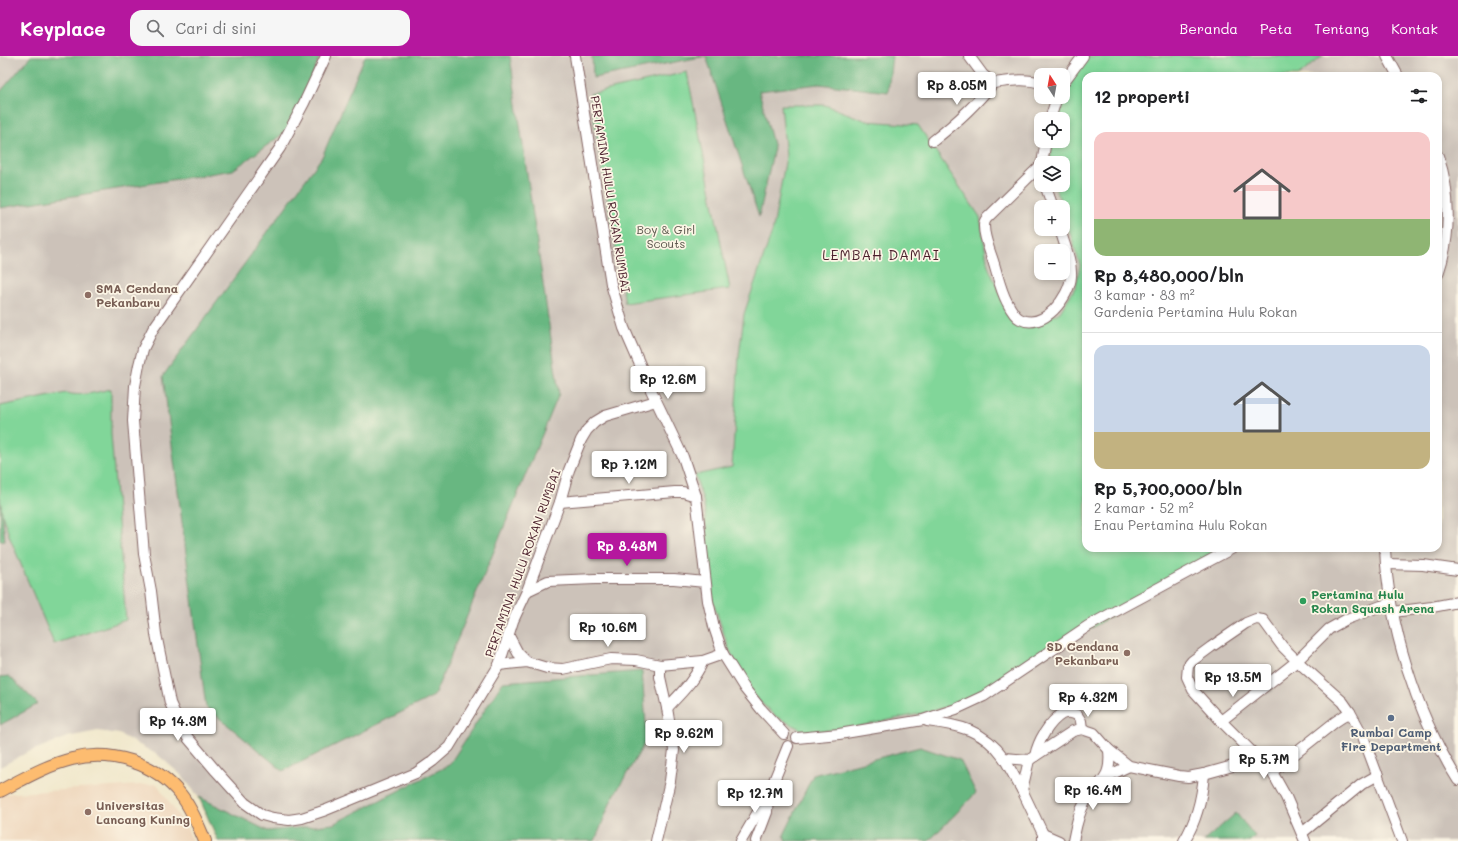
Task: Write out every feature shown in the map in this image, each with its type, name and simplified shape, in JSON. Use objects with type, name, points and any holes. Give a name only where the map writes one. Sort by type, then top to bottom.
[{"type":"main road","points":[[0,791],[53,765],[73,758],[109,755],[123,758],[146,767],[158,774],[180,794],[191,811],[205,841]]},
{"type":"street","name":"PERTAMINA HULU ROKAN RUMBAI","points":[[326,56],[304,103],[280,148],[153,329],[143,350],[135,386],[133,421],[144,554],[151,591],[156,634],[170,703],[180,726],[188,738],[245,803],[262,815],[273,818],[289,820],[302,818],[326,810],[416,773],[434,761],[449,747],[499,665],[515,615],[527,591],[534,568],[560,502],[576,450],[587,430],[595,422],[605,416],[656,401]]},
{"type":"street","name":"PERTAMINA HULU ROKAN RUMBAI","points":[[575,56],[611,284],[624,328],[656,401],[683,457],[696,496],[705,582],[714,627],[723,654],[745,689],[784,734]]},
{"type":"street","points":[[969,56],[983,75],[993,83]]},
{"type":"street","points":[[1070,74],[1083,56]]},
{"type":"street","points":[[1387,56],[1396,72]]},
{"type":"street","points":[[933,141],[957,122],[993,83],[1017,80],[1034,81]]},
{"type":"street","points":[[1034,172],[987,218],[984,226],[1006,301],[1014,315],[1019,319],[1036,322],[1044,318],[1056,308],[1070,285],[1071,268],[1062,236]]},
{"type":"street","points":[[1442,172],[1448,203],[1446,242],[1442,258]]},
{"type":"street","points":[[560,502],[675,492],[683,492],[696,496]]},
{"type":"street","points":[[797,738],[839,734],[923,720],[956,709],[984,696],[1088,626],[1226,552]]},
{"type":"street","points":[[1385,552],[1396,629],[1408,672],[1420,704],[1447,762],[1458,780]]},
{"type":"street","points":[[1386,564],[1423,565],[1458,570]]},
{"type":"street","points":[[534,568],[544,579],[548,581]]},
{"type":"street","points":[[527,591],[548,581],[626,578],[674,579],[705,582]]},
{"type":"street","points":[[1221,721],[1297,661],[1329,629],[1348,619],[1381,606],[1432,607],[1458,602]]},
{"type":"street","points":[[1378,775],[1362,784],[1303,837],[1286,797],[1272,772],[1199,697],[1188,682],[1186,671],[1188,666],[1210,647],[1246,623],[1259,618],[1263,620],[1282,646],[1343,702],[1350,712],[1362,734],[1378,775],[1398,839]]},
{"type":"street","points":[[509,636],[518,653],[527,662]]},
{"type":"street","points":[[499,665],[527,662],[547,668],[563,669],[611,659],[636,660],[660,665],[703,661],[723,654]]},
{"type":"street","points":[[667,708],[691,683],[698,673],[703,661]]},
{"type":"street","points":[[656,841],[670,781],[674,750],[660,677],[660,665]]},
{"type":"street","points":[[1272,772],[1335,722],[1350,712]]},
{"type":"street","points":[[1022,790],[1037,745],[1052,723],[1062,714],[1067,713],[1077,715],[1081,721],[1082,729]]},
{"type":"street","points":[[923,720],[947,723],[967,729],[989,740],[1004,758],[1022,790],[1043,837],[1059,841]]},
{"type":"street","points":[[1004,758],[1032,758],[1073,730],[1082,729],[1094,733],[1109,750],[1130,766],[1178,776],[1188,777],[1204,774],[1258,759]]},
{"type":"street","points":[[788,746],[783,740],[784,734],[792,732],[797,738]]},
{"type":"street","points":[[741,841],[769,793],[788,746],[794,744],[797,738]]},
{"type":"street","points":[[1073,841],[1078,816],[1086,801],[1106,777],[1110,764],[1109,750]]},
{"type":"street","points":[[1106,777],[1130,766]]},
{"type":"street","points":[[1184,841],[1193,826],[1201,801],[1204,774]]},
{"type":"street","points":[[756,841],[767,812],[769,793]]},
{"type":"shaded area","points":[[0,56],[1458,56],[1458,841],[220,841],[199,797],[180,774],[158,755],[119,734],[98,731],[67,737],[26,753],[0,767]]},
{"type":"shaded area","name":"Universitas Lancang Kuning","points":[[157,784],[188,830],[192,841],[0,841],[0,794]]},
{"type":"green space","points":[[31,56],[320,56],[291,128],[233,170],[0,208],[0,92]]},
{"type":"green space","points":[[365,56],[510,56],[559,394],[434,696],[283,771],[206,707],[163,376],[322,157]]},
{"type":"green space","points":[[592,56],[706,56],[593,78]]},
{"type":"green space","points":[[706,56],[892,56],[888,92],[819,84],[759,91],[774,148],[759,217]]},
{"type":"green space","points":[[1086,56],[1323,56],[1303,72],[1082,72],[1082,552],[1218,552],[985,692],[957,704],[924,713],[841,730],[804,731],[775,716],[749,691],[729,649],[712,599],[704,504],[695,475],[732,467],[739,356],[744,314],[773,229],[786,157],[781,105],[825,105],[867,121],[918,125],[980,217],[988,266],[1013,317],[1037,324],[1060,312],[1076,286],[1080,265],[1070,233],[1070,200],[1060,200],[1057,192],[1070,192],[1070,156],[1051,156],[1051,148],[1070,148],[1070,112],[1059,112],[1062,104],[1070,104],[1070,84]]},
{"type":"green space","name":"Boy & Girl Scouts","points":[[687,72],[730,289],[625,303],[590,94]]},
{"type":"green space","points":[[111,389],[111,434],[126,620],[54,644],[10,538],[2,514],[0,497],[0,406],[66,393],[95,393]]},
{"type":"green space","points":[[0,497],[5,540],[0,541]]},
{"type":"green space","points":[[642,671],[647,739],[611,801],[595,841],[218,841],[199,797],[268,831],[333,824],[449,765],[503,682]]},
{"type":"green space","points":[[9,676],[38,704],[0,725],[0,677]]},
{"type":"green space","points":[[920,747],[960,760],[976,793],[929,841],[786,841],[784,835],[813,775]]},
{"type":"green space","points":[[1236,813],[1255,836],[1250,841],[1204,841]]},
{"type":"place","name":"SMA Cendana Pekanbaru","points":[[88,295]]},
{"type":"place","name":"Pertamina Hulu Rokan Squash Arena","points":[[1303,601]]},
{"type":"place","name":"SD Cendana Pekanbaru","points":[[1127,653]]},
{"type":"place","name":"Rumbai Camp Fire Department","points":[[1391,718]]},
{"type":"place","name":"Universitas Lancang Kuning","points":[[88,812]]},
{"type":"district","name":"LEMBAH DAMAI","points":[[881,254]]}]
